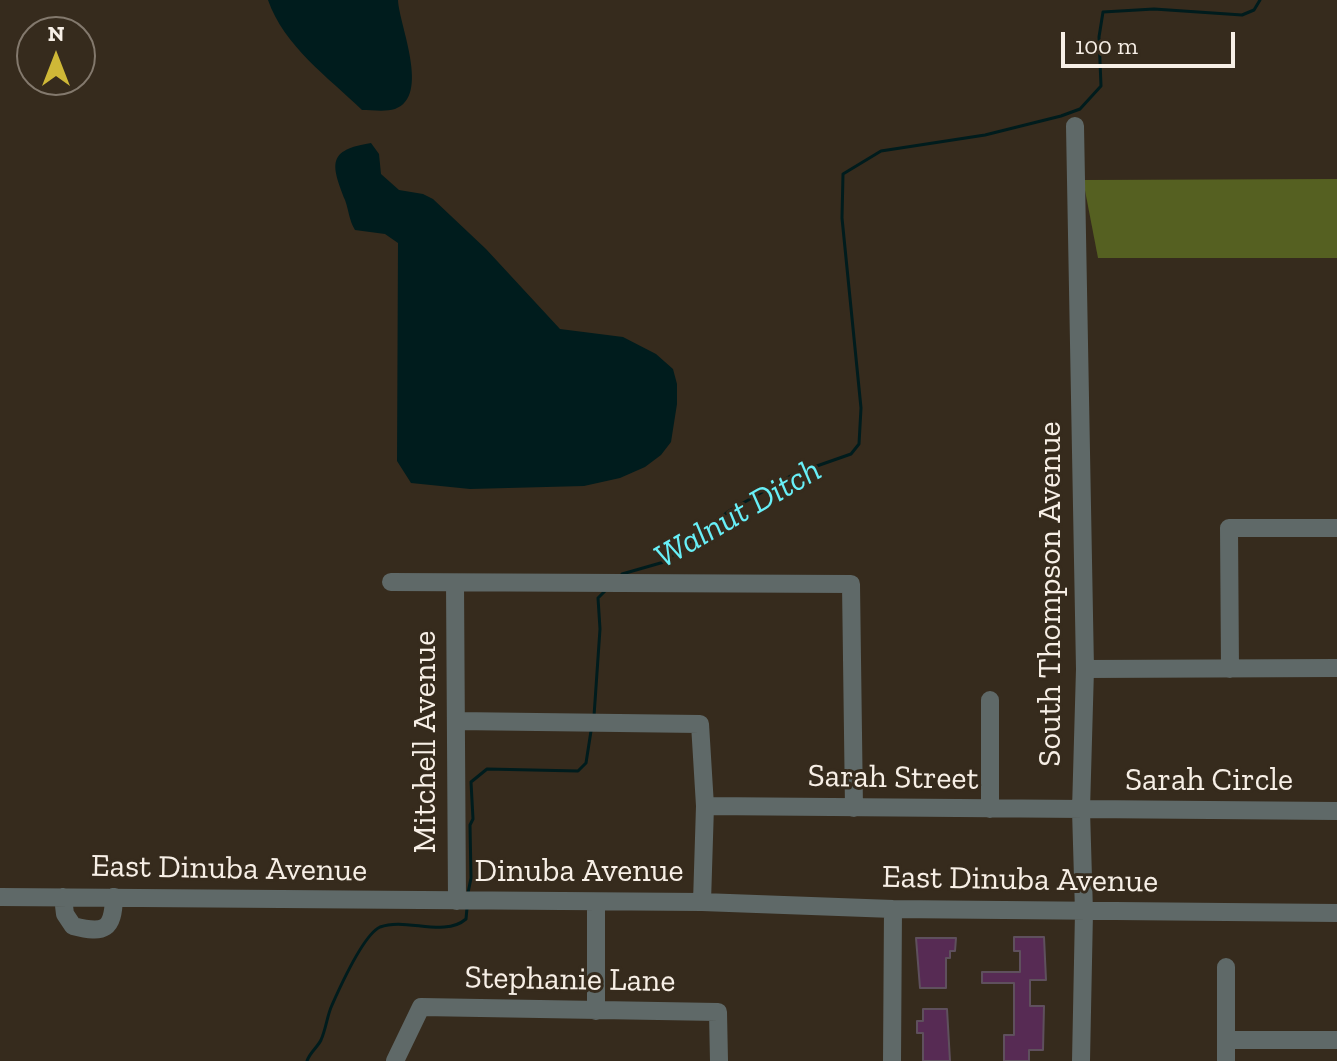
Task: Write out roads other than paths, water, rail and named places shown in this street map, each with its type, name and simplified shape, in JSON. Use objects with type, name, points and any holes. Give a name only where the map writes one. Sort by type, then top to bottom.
[{"type":"street","name":"South Thompson Avenue","points":[[1075,126],[1085,669],[1081,810],[1084,912],[1081,1061]]},
{"type":"street","points":[[1230,669],[1229,528],[1337,528]]},
{"type":"street","points":[[391,582],[851,584],[854,808]]},
{"type":"street","name":"Mitchell Avenue","points":[[455,583],[457,901]]},
{"type":"street","points":[[1085,669],[1337,668]]},
{"type":"street","points":[[990,700],[990,809]]},
{"type":"street","points":[[456,721],[700,724],[705,806],[702,902]]},
{"type":"street","name":"Sarah Street","points":[[705,806],[1081,810]]},
{"type":"street","name":"Sarah Circle","points":[[1081,810],[1337,811]]},
{"type":"street","name":"East Dinuba Avenue","points":[[0,897],[457,901]]},
{"type":"street","points":[[63,897],[65,914],[73,926],[97,930],[113,920],[114,897]]},
{"type":"street","name":"Dinuba Avenue","points":[[457,901],[702,902]]},
{"type":"street","name":"East Dinuba Avenue","points":[[702,902],[893,909],[1337,913]]},
{"type":"street","points":[[596,903],[596,1011]]},
{"type":"street","points":[[892,1061],[893,909]]},
{"type":"street","points":[[1226,967],[1226,1061]]},
{"type":"street","name":"Stephanie Lane","points":[[395,1061],[421,1007],[718,1012],[719,1061]]},
{"type":"street","points":[[1226,1040],[1337,1040]]},
{"type":"water","points":[[268,0],[398,0],[412,75],[406,102],[391,110],[362,110],[296,46],[275,17]]},
{"type":"water","points":[[371,143],[379,154],[381,174],[399,190],[433,199],[486,249],[560,329],[623,337],[656,354],[673,369],[677,404],[671,442],[661,455],[645,467],[620,478],[584,486],[470,489],[411,483],[397,461],[398,243],[385,234],[355,230],[335,168],[336,161],[346,150]]},
{"type":"waterway","name":"Walnut Ditch","points":[[622,574],[664,562],[729,511],[794,474],[851,454],[859,444],[861,408],[842,218],[843,174],[881,151],[985,135],[1080,109],[1101,86],[1099,37],[1103,12],[1154,9],[1242,15],[1254,10],[1260,0]]},
{"type":"waterway","name":"Walnut Ditch","points":[[594,716],[600,629],[598,598],[605,591]]},
{"type":"waterway","name":"Walnut Ditch","points":[[468,893],[471,878],[470,825],[473,819],[471,782],[487,769],[578,771],[586,763],[591,731]]},
{"type":"waterway","name":"Walnut Ditch","points":[[307,1061],[321,1040],[330,1009],[346,975],[373,932],[380,927],[401,924],[447,927],[466,919],[467,908]]}]
